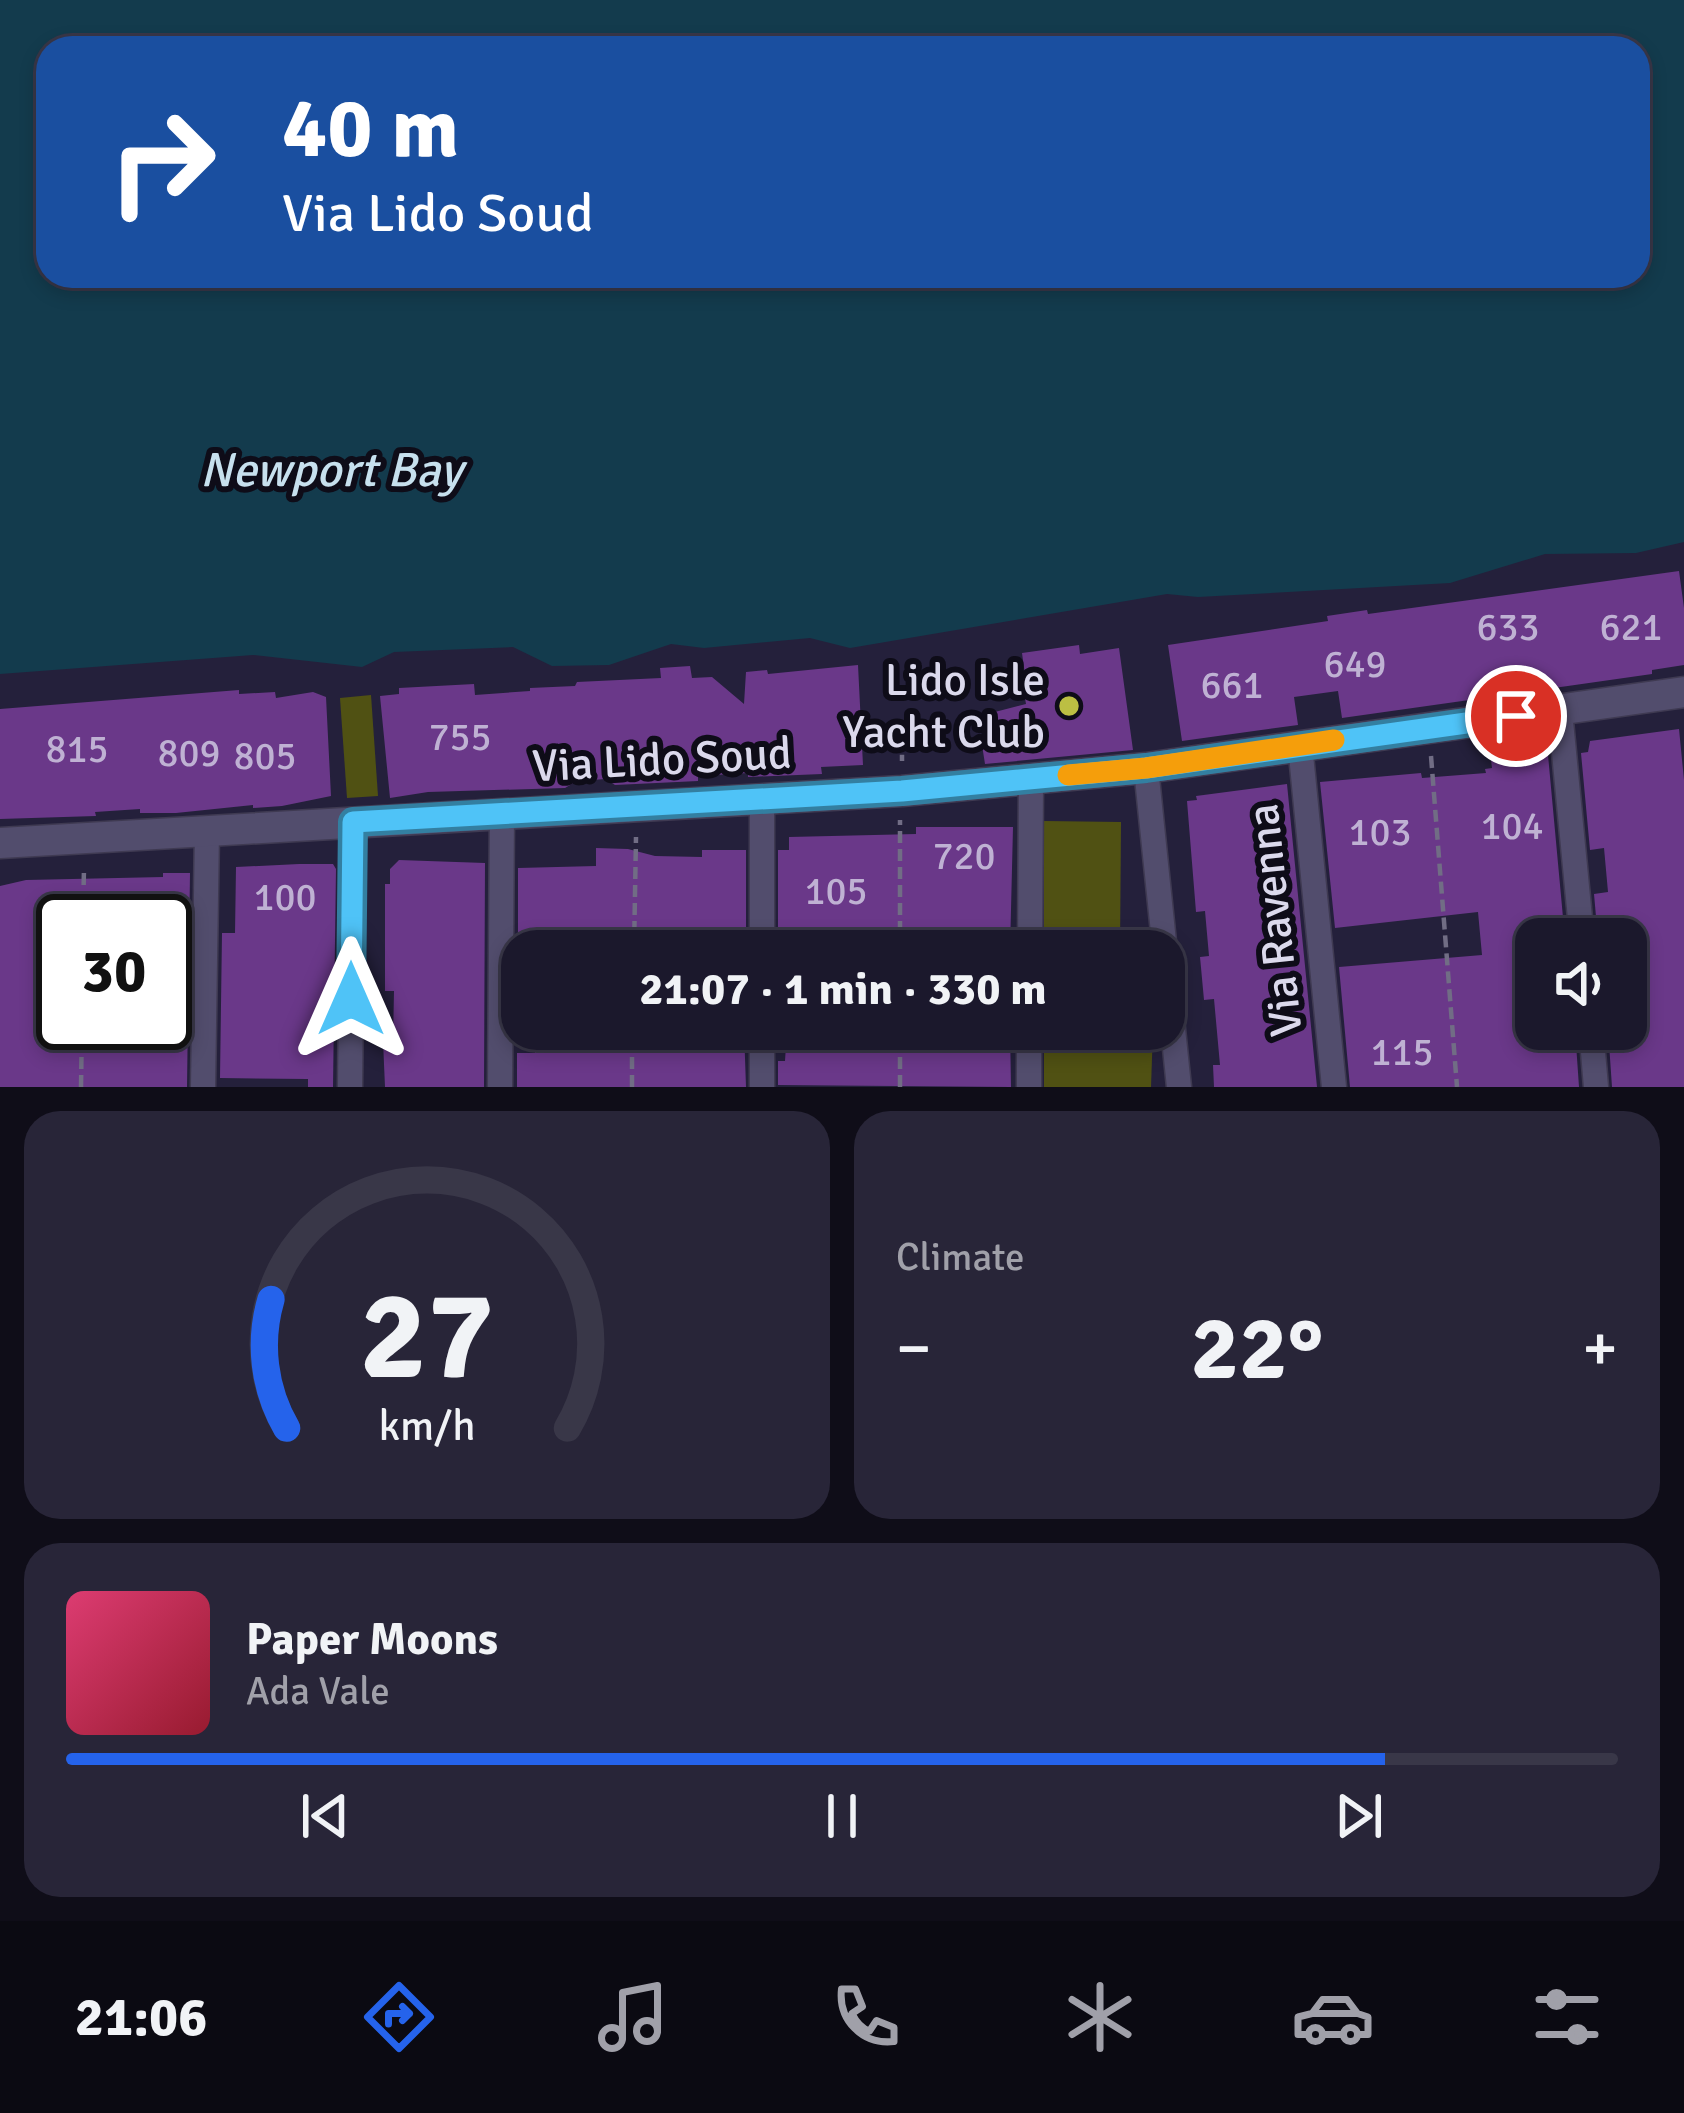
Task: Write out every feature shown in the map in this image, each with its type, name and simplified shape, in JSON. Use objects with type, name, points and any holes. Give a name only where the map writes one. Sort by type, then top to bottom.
[{"type":"street","name":"Via Lido Soud","points":[[0,843],[902,791],[1146,768],[1684,692]]},
{"type":"street","points":[[1560,710],[1580,918]]},
{"type":"street","name":"Via Ravenna","points":[[1300,745],[1334,1087]]},
{"type":"street","points":[[1146,768],[1179,1087]]},
{"type":"street","points":[[1030,930],[1031,778]]},
{"type":"street","points":[[762,800],[762,930]]},
{"type":"street","points":[[500,1087],[502,813]]},
{"type":"street","points":[[350,1087],[353,822]]},
{"type":"street","points":[[203,1087],[206,831]]},
{"type":"street","points":[[762,1050],[762,1087]]},
{"type":"street","points":[[1029,1050],[1029,1087]]},
{"type":"street","points":[[1593,1050],[1596,1087]]},
{"type":"path","points":[[1428,726],[1457,1087]]},
{"type":"path","points":[[874,734],[902,752],[900,930]]},
{"type":"path","points":[[634,930],[636,807]]},
{"type":"path","points":[[83,894],[84,838]]},
{"type":"path","points":[[81,1087],[82,1050]]},
{"type":"path","points":[[632,1050],[632,1087]]},
{"type":"path","points":[[899,1087],[900,1050]]},
{"type":"shaded area","points":[[371,695],[378,796],[347,798],[340,698]]},
{"type":"shaded area","points":[[1044,821],[1121,822],[1120,930],[1044,930]]},
{"type":"shaded area","points":[[1044,1050],[1152,1050],[1151,1087],[1044,1087]]},
{"type":"water","name":"Newport Bay","points":[[0,0],[1684,0],[1684,542],[1636,553],[1545,554],[1450,583],[1198,597],[1167,594],[850,648],[810,638],[704,648],[671,644],[609,665],[552,666],[513,647],[394,652],[362,667],[253,655],[0,674]]},
{"type":"building","points":[[1679,571],[1684,665],[1652,670],[1652,674],[1342,718],[1338,691],[1294,697],[1298,725],[1182,741],[1168,645],[1328,621],[1327,616],[1367,610],[1368,614]]},
{"type":"building","name":"Lido Isle Yacht Club","points":[[1079,645],[1080,654],[1119,648],[1133,750],[985,764],[982,745],[992,744],[987,714],[1026,704],[1022,653]]},
{"type":"building","points":[[858,665],[863,765],[821,767],[822,774],[748,777],[748,773],[615,785],[606,779],[577,781],[565,788],[428,792],[390,798],[380,696],[399,694],[399,688],[474,684],[475,695],[530,691],[577,682],[661,678],[660,668],[690,666],[692,678],[712,677],[744,704],[746,672]]},
{"type":"building","points":[[239,690],[239,694],[275,692],[276,698],[313,692],[326,697],[331,796],[282,806],[0,819],[0,709]]},
{"type":"building","points":[[1679,729],[1684,780],[1684,1087],[1612,1087],[1609,1050],[1647,1050],[1647,918],[1596,918],[1594,894],[1608,892],[1604,848],[1590,850],[1581,753],[1588,752],[1590,741]]},
{"type":"building","points":[[1548,755],[1563,918],[1515,918],[1515,1050],[1576,1050],[1579,1087],[1350,1087],[1339,967],[1482,955],[1478,912],[1335,928],[1320,782],[1486,773],[1485,769],[1492,768],[1491,760]]},
{"type":"building","points":[[1287,784],[1317,1087],[1214,1087],[1213,1065],[1220,1065],[1214,999],[1204,1000],[1200,957],[1209,956],[1205,911],[1196,912],[1187,801]]},
{"type":"building","points":[[916,827],[1013,827],[1011,930],[778,930],[778,850],[789,850],[789,837],[916,834]]},
{"type":"building","points":[[596,848],[702,857],[702,850],[746,850],[746,930],[518,930],[518,868],[596,866]]},
{"type":"building","points":[[399,860],[485,863],[484,1087],[385,1087],[383,1041],[393,1041],[394,991],[385,991],[385,884],[390,884],[390,869]]},
{"type":"building","points":[[333,864],[336,869],[333,1087],[308,1087],[308,1079],[220,1078],[222,933],[235,933],[236,867]]},
{"type":"building","points":[[190,873],[190,894],[36,894],[36,1050],[188,1050],[187,1087],[0,1087],[0,886],[26,880]]},
{"type":"building","points":[[745,1050],[746,1087],[517,1087],[517,1053]]},
{"type":"building","points":[[786,1050],[1010,1050],[1011,1087],[778,1085],[778,1061],[785,1061]]},
{"type":"slow traffic","points":[[1068,775],[1334,740]]},
{"type":"place","name":"Lido Isle Yacht Club","points":[[1069,706]]},
{"type":"route","points":[[351,999],[353,822],[902,791],[1146,768],[1516,716]]}]
